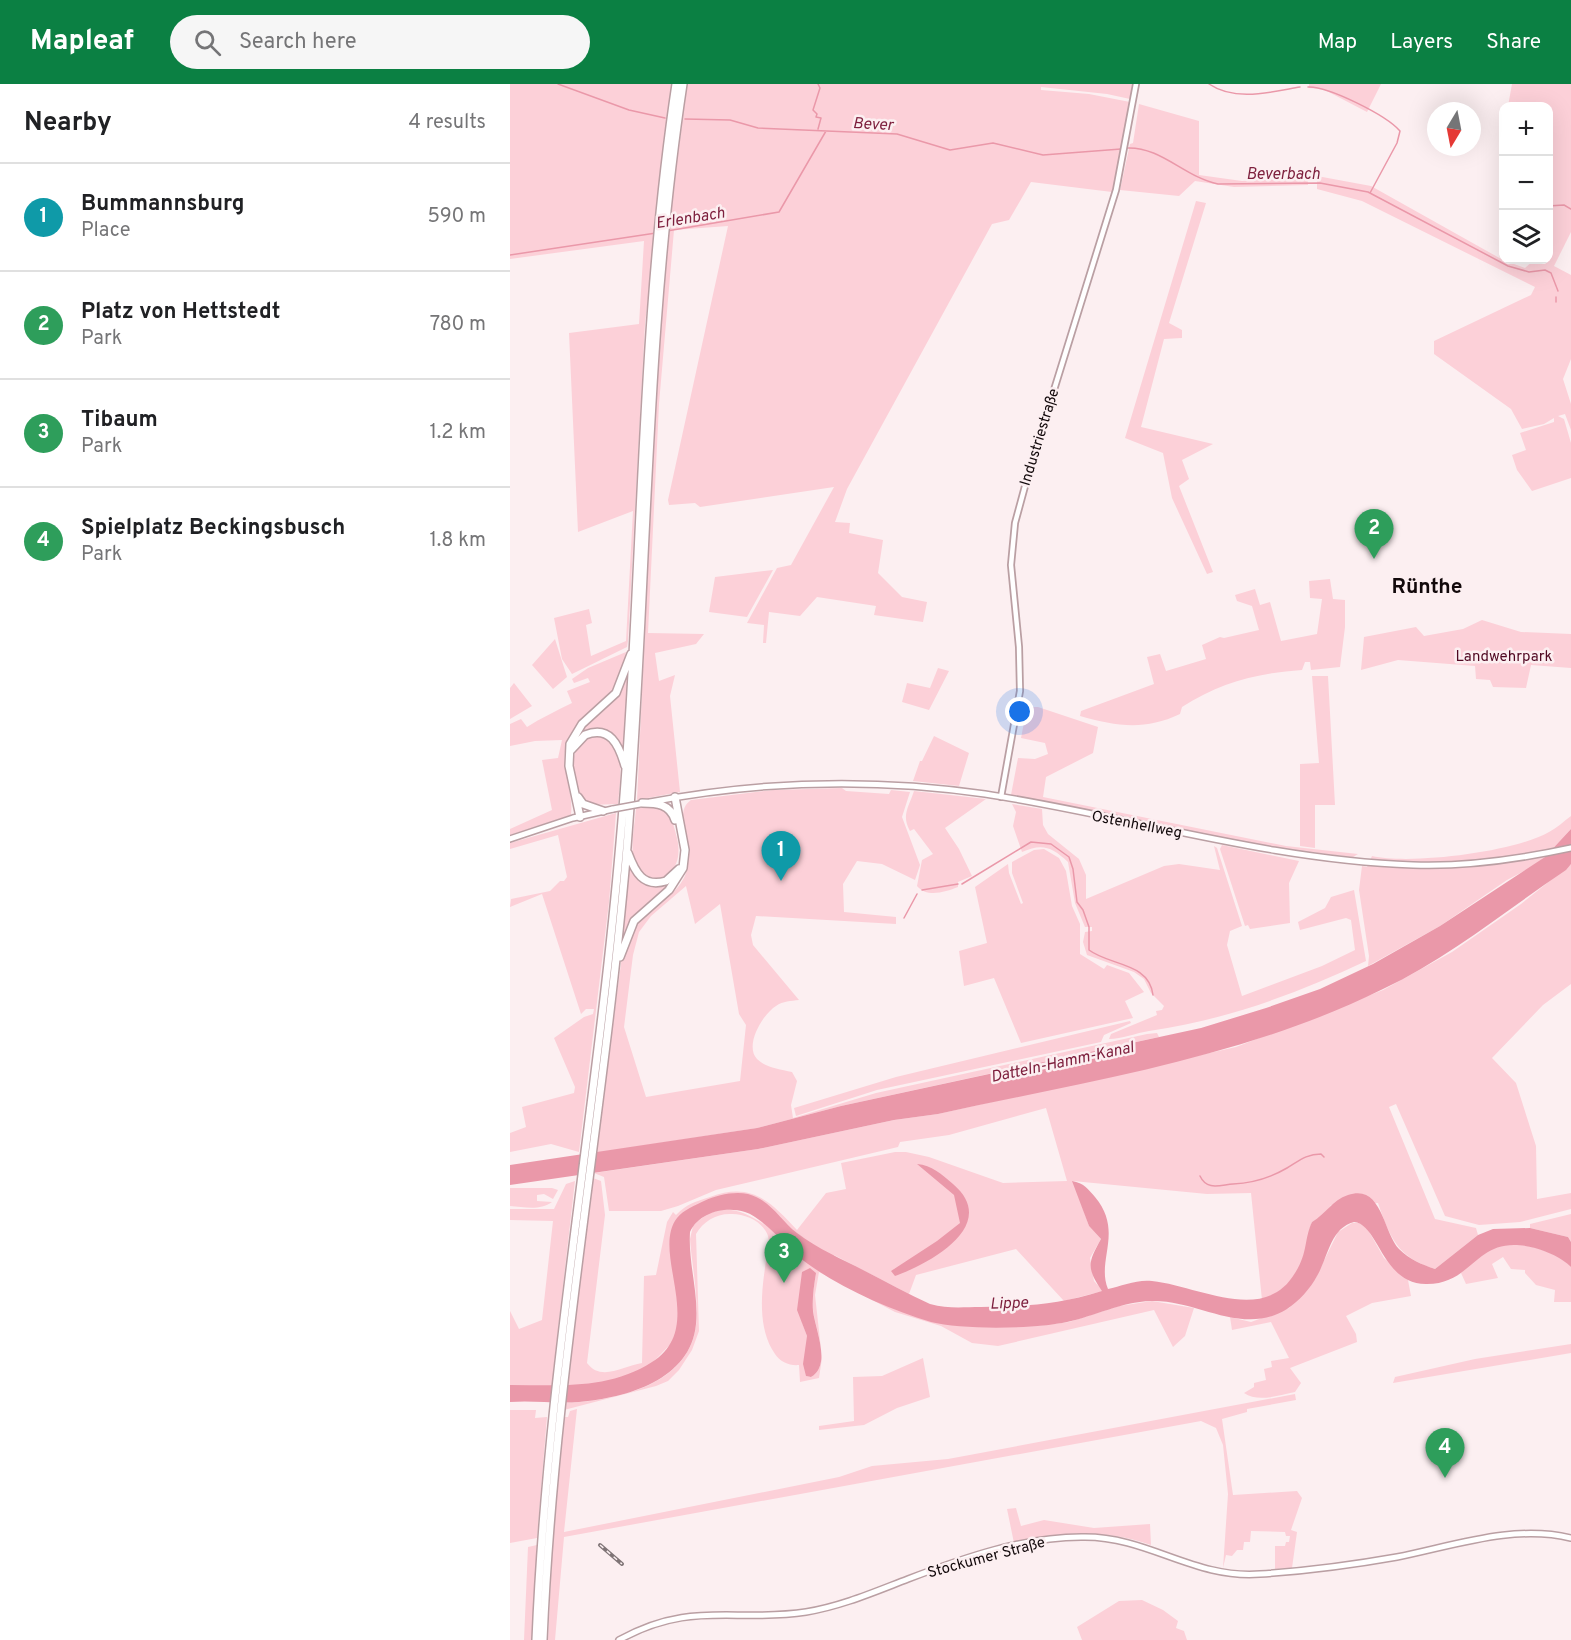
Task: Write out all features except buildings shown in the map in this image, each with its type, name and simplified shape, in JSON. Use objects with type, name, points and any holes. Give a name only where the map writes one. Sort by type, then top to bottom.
[{"type":"highway","points":[[589,1143],[626,772],[650,316],[660,206],[676,84]]},
{"type":"highway","points":[[543,1640],[545,1535],[561,1364],[589,1143],[614,977],[627,850],[638,697],[659,283],[683,84]]},
{"type":"highway","points":[[582,816],[569,756],[570,744],[576,731],[616,693],[625,676],[634,643]]},
{"type":"highway","points":[[569,756],[574,744],[585,735],[604,733],[613,738],[620,747],[626,772]]},
{"type":"highway","points":[[576,795],[581,802],[582,816]]},
{"type":"highway","points":[[627,850],[633,869],[642,879],[658,883],[672,878],[679,869],[682,852],[673,812],[674,797]]},
{"type":"highway","points":[[614,977],[627,934],[634,921],[669,890],[683,868],[685,850],[674,797]]},
{"type":"highway","points":[[581,802],[603,811]]},
{"type":"highway","points":[[641,803],[663,805],[673,812]]},
{"type":"highway","points":[[536,1640],[545,1544]]},
{"type":"main road","name":"Ostenhellweg","points":[[510,839],[582,816],[674,797],[742,788],[858,784],[913,786],[1001,797],[1321,858],[1415,866],[1468,864],[1571,849]]},
{"type":"main road","name":"Stockumer Straße","points":[[619,1640],[648,1626],[690,1615],[791,1614],[836,1606],[964,1560],[1008,1548],[1068,1537],[1098,1537],[1122,1541],[1206,1571],[1247,1575],[1368,1562],[1505,1535],[1544,1534],[1571,1538]]},
{"type":"street","name":"Industriestraße","points":[[1001,797],[1020,691],[1019,647],[1011,566],[1018,506],[1103,235],[1125,152],[1136,84]]},
{"type":"green space","points":[[510,84],[672,84],[645,324],[627,647],[572,674],[562,659],[554,618],[589,609],[592,623],[586,625],[591,656],[626,641],[633,511],[578,532],[569,333],[639,324],[644,241],[510,259]]},
{"type":"green space","points":[[687,84],[1132,84],[1130,99],[1107,94],[1041,87],[1041,90],[1089,94],[1130,102],[1112,192],[1031,182],[1009,220],[992,224],[847,489],[835,522],[850,523],[849,533],[883,540],[878,573],[902,597],[927,602],[923,622],[874,615],[876,606],[817,597],[800,616],[769,612],[766,643],[763,643],[764,625],[747,623],[777,568],[791,565],[834,487],[700,507],[695,503],[669,505],[668,500],[728,226],[674,230],[659,404],[648,633],[704,634],[696,644],[655,653],[659,681],[675,675],[670,696],[680,792],[637,800],[661,284]]},
{"type":"green space","points":[[1309,84],[1381,84],[1367,112],[1323,89],[1309,88]]},
{"type":"green space","points":[[1512,84],[1571,84],[1571,232],[1554,266],[1571,275],[1571,359],[1563,379],[1571,404],[1571,430],[1565,414],[1558,416],[1564,419],[1571,443],[1571,478],[1532,491],[1517,470],[1512,455],[1526,450],[1520,433],[1554,422],[1554,418],[1544,424],[1522,429],[1511,409],[1434,354],[1434,341],[1531,295],[1535,287],[1362,201],[1317,189],[1317,176],[1371,186],[1499,258],[1499,264],[1514,264],[1525,268],[1530,264],[1553,264],[1553,102],[1509,102]]},
{"type":"green space","points":[[1139,104],[1199,121],[1199,175],[1242,181],[1308,177],[1308,185],[1234,187],[1195,181],[1179,196],[1120,190],[1130,144],[1133,143]]},
{"type":"green space","points":[[1196,201],[1206,203],[1169,323],[1182,330],[1182,338],[1164,339],[1141,427],[1213,444],[1182,460],[1189,479],[1179,486],[1213,572],[1207,574],[1172,498],[1163,453],[1125,438]]},
{"type":"green space","points":[[773,570],[747,617],[709,612],[715,577]]},
{"type":"green space","points":[[1330,579],[1333,599],[1345,600],[1345,627],[1340,667],[1311,670],[1310,662],[1305,662],[1302,670],[1239,681],[1196,699],[1182,707],[1180,714],[1154,723],[1118,724],[1080,716],[1081,711],[1154,684],[1147,657],[1160,654],[1166,671],[1206,659],[1202,645],[1220,637],[1259,630],[1252,606],[1237,601],[1235,595],[1255,589],[1260,605],[1270,602],[1281,641],[1317,634],[1322,599],[1310,598],[1309,581]]},
{"type":"green space","name":"Landwehrpark","points":[[1482,620],[1521,632],[1571,634],[1571,668],[1531,665],[1526,688],[1493,687],[1490,680],[1476,679],[1475,666],[1398,660],[1361,670],[1364,637],[1416,627],[1424,636],[1463,629]]},
{"type":"green space","points":[[555,639],[567,677],[553,689],[532,665]]},
{"type":"green space","points":[[626,652],[616,688],[604,702],[576,726],[567,742],[565,760],[571,797],[571,815],[510,835],[510,829],[552,810],[542,760],[558,758],[562,740],[535,741],[510,746],[510,724],[521,719],[527,727],[572,703],[567,691],[590,682],[588,678],[574,683],[572,679],[588,668]]},
{"type":"green space","points":[[629,665],[624,755],[603,732],[572,742],[586,722],[610,703]]},
{"type":"green space","points":[[938,668],[949,671],[929,710],[902,702],[907,683],[930,688]]},
{"type":"green space","points":[[1312,676],[1328,676],[1335,805],[1315,805],[1315,848],[1300,846],[1300,764],[1319,763]]},
{"type":"green space","points":[[514,683],[532,706],[510,719],[510,688]]},
{"type":"green space","points":[[1027,707],[1038,707],[1098,727],[1093,753],[1046,777],[1043,797],[1286,846],[1358,854],[1353,857],[1274,848],[1011,795],[1018,758],[1035,759],[1048,754],[1045,743],[1021,738]]},
{"type":"green space","points":[[593,735],[612,743],[617,751],[620,761],[618,804],[589,805],[583,798],[574,778],[574,757],[577,748]]},
{"type":"green space","points":[[934,736],[969,753],[959,786],[913,781],[920,761]]},
{"type":"green space","points":[[842,788],[846,791],[889,794],[891,790],[910,792],[902,817],[920,865],[915,880],[882,864],[857,861],[843,884],[844,912],[896,917],[896,924],[756,916],[751,935],[753,945],[799,1000],[781,1003],[771,1010],[757,1030],[753,1046],[757,1059],[773,1068],[792,1072],[797,1081],[791,1105],[793,1118],[876,1093],[1147,1034],[1157,1033],[1159,1037],[841,1106],[757,1128],[596,1153],[622,956],[640,920],[674,892],[686,873],[688,853],[683,822],[685,806],[691,800],[773,790]],"holes":[[[686,886],[695,924],[720,904],[739,1014],[746,1025],[740,1081],[646,1097],[624,1027],[633,955],[639,932],[651,916]]]},
{"type":"green space","points":[[914,791],[986,799],[945,828],[959,849],[972,876],[958,882],[958,887],[931,893],[917,886],[922,860],[933,854],[914,829],[910,831],[907,825],[907,811]]},
{"type":"green space","points":[[1012,804],[1042,809],[1043,825],[1048,834],[1079,859],[1086,875],[1086,899],[1164,866],[1179,864],[1220,870],[1214,846],[1217,848],[1242,926],[1230,931],[1227,945],[1242,996],[1322,966],[1355,950],[1351,920],[1346,918],[1300,930],[1298,922],[1325,908],[1331,897],[1354,890],[1366,961],[1287,995],[1233,1013],[1109,1039],[1111,1034],[1157,1015],[1156,1011],[1162,1010],[1164,1006],[1151,993],[1144,979],[1134,972],[1087,955],[1083,942],[1085,932],[1092,931],[1092,927],[1085,927],[1075,903],[1068,862],[1046,848],[1029,849],[1022,852],[1013,826],[1016,812]]},
{"type":"green space","points":[[636,808],[665,809],[677,838],[678,854],[675,866],[669,874],[660,879],[643,876],[636,868],[633,855]]},
{"type":"green space","points":[[616,813],[609,902],[579,1152],[551,1144],[510,1152],[510,1133],[526,1127],[522,1107],[574,1093],[575,1087],[554,1038],[584,1017],[593,1014],[594,1009],[586,1009],[581,1014],[542,894],[510,907],[511,899],[550,891],[567,877],[558,835],[510,849],[510,843]]},
{"type":"green space","points":[[1571,816],[1571,829],[1545,857],[1440,926],[1368,966],[1369,956],[1359,890],[1362,866],[1367,867],[1372,856],[1436,858],[1488,851],[1533,839],[1552,830]]},
{"type":"green space","points":[[1222,845],[1299,861],[1289,883],[1290,923],[1250,929],[1248,925],[1245,926],[1220,849]]},
{"type":"green space","points":[[1044,849],[1059,858],[1066,871],[1072,906],[1080,924],[1080,954],[1104,969],[1107,965],[1129,973],[1144,992],[1125,1001],[1133,1018],[1021,1043],[994,978],[964,986],[959,951],[987,943],[975,887],[1008,864],[1009,873],[1021,904],[1023,903],[1012,873],[1012,862],[1034,850]]},
{"type":"green space","points":[[629,862],[630,866],[656,884],[681,868],[662,894],[638,914],[620,949]]},
{"type":"green space","points":[[1571,864],[1571,984],[1543,1005],[1492,1058],[1516,1083],[1536,1146],[1537,1199],[1571,1193],[1571,1209],[1520,1222],[1479,1225],[1445,1216],[1396,1104],[1389,1107],[1435,1219],[1476,1228],[1478,1235],[1435,1269],[1412,1259],[1397,1245],[1378,1203],[1331,1205],[1324,1215],[1312,1222],[1305,1256],[1294,1277],[1283,1288],[1262,1300],[1251,1193],[1207,1194],[1073,1181],[1089,1226],[1101,1239],[1090,1258],[1094,1281],[1103,1291],[1064,1301],[1016,1249],[916,1275],[909,1294],[834,1255],[832,1278],[897,1310],[950,1325],[1039,1326],[1069,1322],[1119,1306],[1152,1301],[1194,1308],[1185,1336],[1173,1347],[1154,1310],[998,1346],[972,1343],[941,1326],[895,1312],[819,1272],[815,1295],[820,1343],[813,1310],[816,1273],[802,1322],[807,1336],[806,1376],[811,1377],[817,1371],[821,1349],[822,1358],[819,1378],[800,1382],[799,1365],[786,1363],[777,1357],[770,1345],[763,1323],[762,1289],[769,1248],[766,1231],[757,1222],[741,1215],[719,1215],[702,1226],[696,1234],[699,1331],[692,1350],[679,1370],[668,1381],[627,1394],[664,1376],[679,1363],[690,1346],[697,1315],[690,1239],[693,1226],[711,1213],[729,1210],[738,1211],[766,1226],[736,1201],[683,1226],[686,1328],[636,1380],[510,1395],[510,1311],[519,1329],[542,1320],[553,1221],[510,1220],[510,1209],[554,1209],[566,1184],[575,1181],[553,1373],[553,1381],[567,1381],[593,1178],[601,1181],[605,1215],[587,1363],[599,1371],[613,1371],[642,1363],[644,1276],[656,1275],[667,1222],[673,1212],[676,1215],[695,1202],[724,1193],[748,1193],[768,1202],[797,1230],[826,1193],[846,1189],[841,1163],[895,1152],[929,1157],[1003,1183],[1067,1181],[1046,1108],[949,1135],[900,1142],[898,1147],[716,1190],[661,1211],[609,1211],[604,1177],[594,1173],[758,1149],[894,1120],[938,1114],[1236,1047],[1383,990],[1452,952],[1521,904]]},
{"type":"green space","points":[[1130,1021],[1131,1023],[1104,1035],[1101,1042],[877,1090],[796,1116],[794,1108],[896,1077]]},
{"type":"green space","points":[[510,1188],[558,1190],[553,1199],[544,1194],[537,1195],[537,1201],[552,1202],[547,1205],[526,1208],[510,1206]]},
{"type":"green space","points":[[1571,1214],[1571,1242],[1568,1237],[1530,1228],[1530,1224]]},
{"type":"green space","points":[[1352,1223],[1359,1223],[1367,1228],[1384,1258],[1408,1280],[1411,1296],[1372,1303],[1346,1316],[1356,1334],[1357,1342],[1290,1368],[1301,1383],[1295,1392],[1262,1398],[1244,1393],[1254,1387],[1254,1383],[1266,1380],[1264,1369],[1272,1367],[1271,1361],[1289,1358],[1271,1322],[1232,1330],[1230,1317],[1251,1322],[1289,1308],[1315,1279],[1338,1232]]},
{"type":"green space","points":[[1512,1244],[1544,1250],[1559,1257],[1571,1267],[1571,1302],[1554,1302],[1555,1290],[1536,1285],[1525,1270],[1511,1269],[1503,1257],[1492,1264],[1498,1278],[1466,1284],[1461,1273],[1472,1262],[1490,1250]]},
{"type":"green space","points":[[1571,1344],[1571,1353],[1393,1383],[1395,1377],[1475,1359]]},
{"type":"green space","points":[[923,1358],[930,1397],[897,1408],[864,1425],[819,1430],[819,1426],[854,1421],[853,1377],[882,1376]]},
{"type":"green space","points":[[1295,1394],[1296,1400],[1247,1409],[1247,1412],[1222,1419],[1233,1495],[1297,1491],[1302,1498],[1291,1530],[1297,1532],[1292,1568],[1275,1569],[1275,1546],[1285,1546],[1290,1536],[1286,1536],[1285,1532],[1251,1531],[1250,1542],[1244,1542],[1243,1550],[1237,1550],[1232,1556],[1226,1555],[1223,1568],[1228,1494],[1223,1445],[1216,1428],[1201,1421],[564,1537],[555,1640],[548,1640],[553,1534],[564,1417],[568,1417],[570,1411],[577,1409],[564,1532],[839,1477],[872,1466],[948,1459]]},
{"type":"green space","points":[[618,1396],[564,1410],[565,1403]]},
{"type":"green space","points":[[510,1410],[536,1410],[535,1418],[547,1417],[537,1538],[510,1543]]},
{"type":"green space","points":[[1016,1508],[1021,1526],[1044,1520],[1094,1528],[1150,1524],[1151,1545],[1100,1534],[1065,1534],[1014,1543],[1007,1509]]},
{"type":"green space","points":[[537,1545],[532,1640],[524,1640],[528,1547]]},
{"type":"green space","points":[[1142,1600],[1163,1610],[1178,1621],[1176,1628],[1184,1631],[1187,1640],[1082,1640],[1077,1627],[1119,1601]]},
{"type":"water","name":"Datteln-Hamm-Kanal","points":[[1571,829],[1571,864],[1566,870],[1477,933],[1431,963],[1383,989],[1330,1013],[1276,1033],[1165,1065],[938,1114],[894,1120],[758,1149],[510,1185],[510,1165],[757,1128],[841,1106],[1201,1028],[1266,1008],[1320,989],[1373,964],[1440,926],[1545,857]]},
{"type":"water","points":[[917,1164],[932,1168],[953,1184],[966,1199],[969,1214],[965,1228],[955,1241],[925,1262],[895,1276],[891,1271],[960,1223],[954,1195]]},
{"type":"water","points":[[1072,1181],[1088,1189],[1103,1210],[1108,1222],[1105,1278],[1108,1289],[1135,1282],[1152,1281],[1230,1298],[1249,1300],[1266,1297],[1282,1288],[1295,1273],[1302,1259],[1312,1222],[1342,1197],[1359,1193],[1375,1202],[1399,1249],[1412,1259],[1435,1269],[1478,1235],[1493,1229],[1530,1228],[1568,1237],[1571,1242],[1571,1267],[1545,1251],[1515,1245],[1487,1252],[1456,1276],[1443,1282],[1427,1284],[1412,1282],[1400,1275],[1391,1265],[1370,1233],[1362,1225],[1354,1222],[1346,1225],[1335,1237],[1321,1269],[1304,1294],[1287,1309],[1270,1317],[1236,1318],[1185,1305],[1151,1301],[1129,1304],[1067,1322],[1037,1326],[999,1328],[944,1325],[899,1311],[836,1282],[808,1264],[753,1215],[738,1210],[722,1210],[706,1215],[694,1225],[690,1232],[696,1324],[691,1343],[682,1359],[669,1372],[635,1390],[597,1400],[510,1402],[510,1385],[565,1385],[601,1382],[636,1371],[652,1362],[668,1347],[676,1330],[677,1310],[670,1233],[680,1215],[709,1199],[737,1193],[756,1197],[813,1244],[930,1304],[943,1307],[1013,1306],[1056,1302],[1102,1291],[1091,1270],[1091,1260],[1101,1239],[1089,1226]]},
{"type":"water","points":[[810,1268],[816,1273],[813,1311],[821,1346],[820,1364],[811,1377],[806,1376],[803,1364],[807,1336],[797,1310],[802,1272]]},
{"type":"waterway","name":"Bever","points":[[558,84],[629,110],[665,118]]},
{"type":"waterway","points":[[818,84],[820,88],[813,110],[817,114],[816,117],[821,118],[818,129]]},
{"type":"waterway","points":[[1209,84],[1219,90],[1242,94],[1300,87]]},
{"type":"waterway","points":[[1308,87],[1342,96],[1383,117],[1400,131],[1397,143],[1370,193]]},
{"type":"waterway","name":"Bever","points":[[685,119],[730,120],[758,128],[897,134],[950,150],[993,143],[1043,155],[1121,149]]},
{"type":"waterway","name":"Erlenbach","points":[[667,231],[779,212],[826,131]]},
{"type":"waterway","name":"Beverbach","points":[[1126,148],[1150,152],[1194,175],[1218,184],[1320,183],[1368,192],[1508,266],[1529,272],[1545,270],[1551,273],[1558,291]]},
{"type":"waterway","points":[[1553,206],[1564,205],[1571,209]]},
{"type":"waterway","name":"Erlenbach","points":[[510,255],[656,233]]},
{"type":"waterway","name":"Beverbach","points":[[1556,297],[1556,302]]},
{"type":"waterway","points":[[962,884],[1031,842],[1051,844],[1069,857],[1073,869],[1077,902],[1083,910],[1089,927],[1089,950],[1137,970],[1150,984],[1153,995]]},
{"type":"waterway","points":[[922,890],[958,884]]},
{"type":"waterway","points":[[904,918],[917,894]]},
{"type":"waterway","points":[[1200,1176],[1206,1184],[1214,1186],[1247,1182],[1274,1175],[1299,1160],[1316,1154],[1324,1157]]},
{"type":"railway","points":[[600,1545],[622,1564]]},
{"type":"place","name":"Platz von Hettstedt","points":[[1374,559]]},
{"type":"place","name":"Bummannsburg","points":[[781,881]]},
{"type":"place","name":"Tibaum","points":[[784,1283]]},
{"type":"place","name":"Spielplatz Beckingsbusch","points":[[1445,1478]]},
{"type":"district","name":"Rünthe","points":[[1427,586]]},
{"type":"water label","name":"Lippe","points":[[1009,1302]]}]
